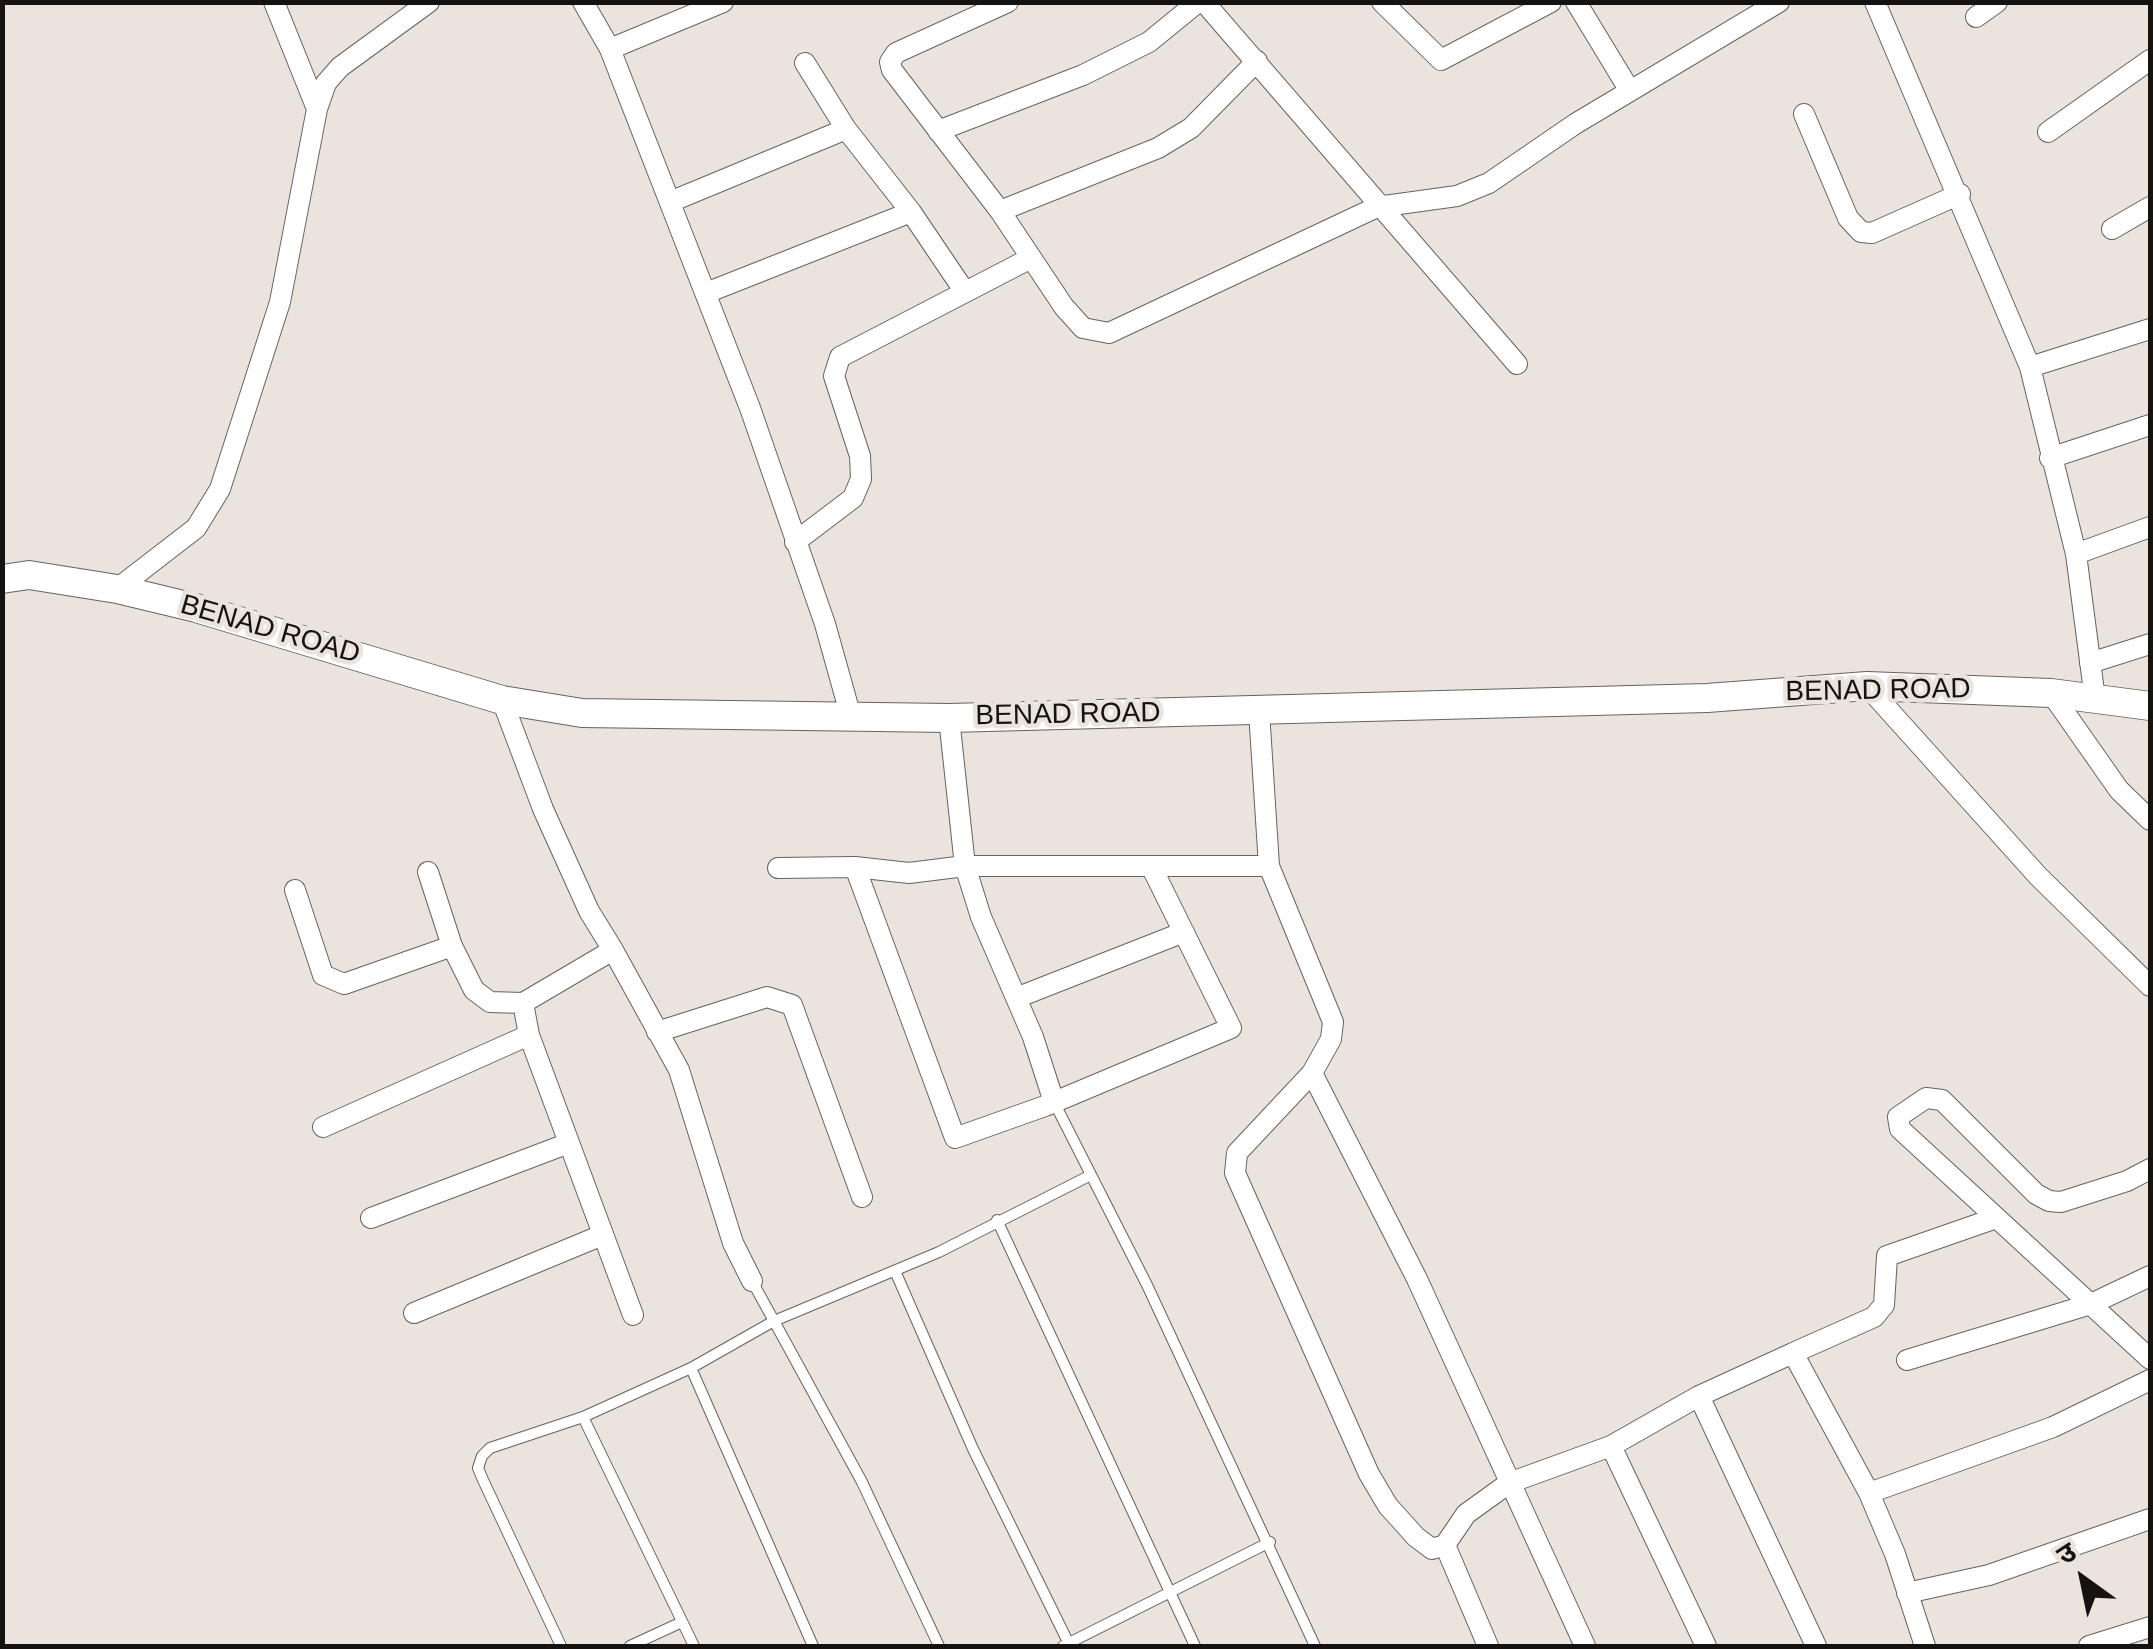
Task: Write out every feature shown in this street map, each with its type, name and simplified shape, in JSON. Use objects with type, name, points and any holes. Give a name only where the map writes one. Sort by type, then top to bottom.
[{"type":"main road","name":"BENAD ROAD","points":[[2,579],[29,575],[116,589],[196,608],[502,700],[582,713],[949,718],[1707,698],[1867,686],[2051,693],[2150,706]]},
{"type":"street","points":[[274,2],[316,109]]},
{"type":"street","points":[[116,589],[196,528],[220,489],[280,302],[316,109],[331,74],[429,2]]},
{"type":"street","points":[[583,2],[610,49],[706,293],[825,624],[850,717]]},
{"type":"street","points":[[610,49],[722,2]]},
{"type":"street","points":[[1008,2],[896,53],[890,62],[1083,328],[1110,333],[1377,207],[1457,196],[1489,183],[1630,91],[1779,2]]},
{"type":"street","points":[[938,131],[1149,42],[1201,2],[1516,364]]},
{"type":"street","points":[[1382,2],[1441,60],[1550,2]]},
{"type":"street","points":[[1576,2],[1630,91]]},
{"type":"street","points":[[1875,2],[1960,194],[2030,367],[2076,554],[2095,699]]},
{"type":"street","points":[[1976,17],[1997,2]]},
{"type":"street","points":[[2048,132],[2150,60]]},
{"type":"street","points":[[1000,212],[1158,148],[1191,128],[1256,61]]},
{"type":"street","points":[[806,63],[846,130],[912,212],[965,292]]},
{"type":"street","points":[[1804,114],[1848,218],[1861,232],[1872,232],[1960,194]]},
{"type":"street","points":[[670,202],[846,130]]},
{"type":"street","points":[[2112,229],[2150,207]]},
{"type":"street","points":[[706,293],[912,212]]},
{"type":"street","points":[[795,542],[854,498],[860,480],[860,456],[834,376],[840,357],[1031,258]]},
{"type":"street","points":[[2030,367],[2150,330]]},
{"type":"street","points":[[2050,458],[2150,425]]},
{"type":"street","points":[[2076,554],[2150,528]]},
{"type":"street","points":[[2090,662],[2150,644]]},
{"type":"street","points":[[1867,686],[2038,876],[2150,986]]},
{"type":"street","points":[[2051,693],[2119,790],[2150,820]]},
{"type":"street","points":[[502,700],[542,809],[589,911],[679,1070],[733,1243],[752,1281]]},
{"type":"street","points":[[1259,711],[1268,866],[1333,1022],[1330,1039],[1312,1073],[1236,1153],[1235,1174],[1369,1474],[1388,1506],[1432,1549],[1445,1545],[1466,1514],[1509,1483],[1611,1446],[1699,1396],[1874,1317],[1884,1305],[1887,1256],[1996,1218]]},
{"type":"street","points":[[949,718],[965,866],[980,916],[1016,998],[1054,1102]]},
{"type":"street","points":[[778,868],[855,867],[909,873],[965,866],[1268,866]]},
{"type":"street","points":[[855,867],[956,1138],[1231,1028],[1152,868]]},
{"type":"street","points":[[428,872],[452,946],[474,990],[490,1002],[523,1003],[613,950]]},
{"type":"street","points":[[295,890],[323,975],[344,984],[452,946]]},
{"type":"street","points":[[1016,998],[1184,932]]},
{"type":"street","points":[[657,1032],[767,997],[792,1005],[862,1197]]},
{"type":"street","points":[[523,1003],[529,1036],[600,1236],[633,1316]]},
{"type":"street","points":[[323,1126],[529,1036]]},
{"type":"street","points":[[1312,1073],[1416,1280],[1584,1646]]},
{"type":"street","points":[[2150,1169],[2094,1192],[2062,1202],[2049,1201],[2036,1194],[1942,1100],[1917,1101],[1898,1117],[1900,1129],[2150,1359]]},
{"type":"street","points":[[371,1218],[569,1143]]},
{"type":"street","points":[[414,1313],[600,1236]]},
{"type":"street","points":[[1907,1360],[2091,1304],[2150,1276]]},
{"type":"street","points":[[1793,1354],[1869,1493],[1924,1646]]},
{"type":"street","points":[[1869,1493],[2053,1427],[2150,1380]]},
{"type":"street","points":[[1699,1396],[1816,1646]]},
{"type":"street","points":[[1611,1446],[1706,1646]]},
{"type":"street","points":[[1908,1593],[1989,1575],[2150,1519]]},
{"type":"street","points":[[1445,1545],[1488,1646]]},
{"type":"street","points":[[2089,1646],[2150,1626]]},
{"type":"lane","points":[[1054,1102],[1147,1284],[1316,1646]]},
{"type":"lane","points":[[561,1646],[478,1468],[490,1448],[584,1417],[691,1368],[774,1321],[895,1272],[1089,1176]]},
{"type":"lane","points":[[997,1220],[1195,1646]]},
{"type":"lane","points":[[895,1272],[973,1449],[1067,1645],[1270,1542]]},
{"type":"lane","points":[[752,1281],[862,1482],[940,1646]]},
{"type":"lane","points":[[691,1368],[813,1646]]},
{"type":"lane","points":[[584,1417],[694,1646]]},
{"type":"lane","points":[[630,1646],[682,1622]]}]
